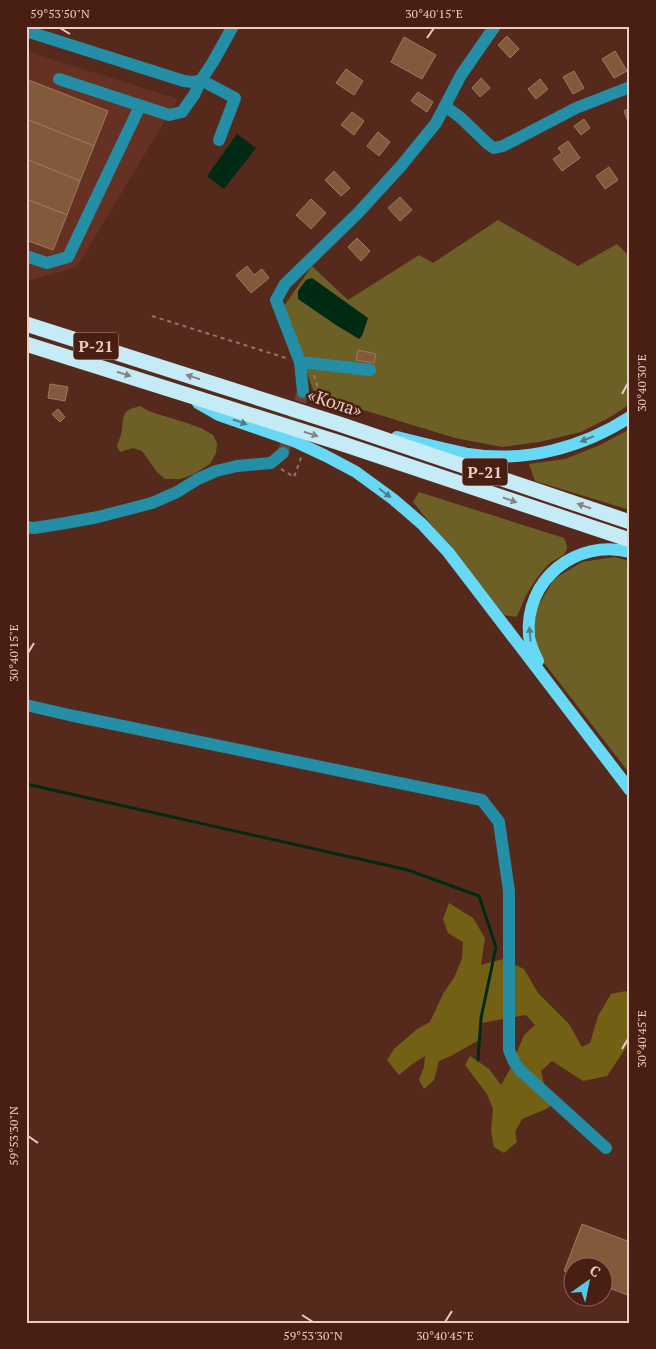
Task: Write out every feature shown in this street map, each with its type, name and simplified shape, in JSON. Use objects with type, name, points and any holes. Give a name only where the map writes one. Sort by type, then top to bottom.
[{"type":"highway","name":"«Кола»","points":[[26,324],[339,424],[630,522]]},
{"type":"highway","name":"«Кола»","points":[[26,345],[181,392],[630,540]]},
{"type":"main road","points":[[181,392],[220,415],[294,441],[356,472],[393,499],[422,524],[448,552],[630,790]]},
{"type":"main road","points":[[339,424],[470,454],[514,457],[544,453],[575,444],[610,429],[630,417]]},
{"type":"main road","points":[[546,679],[529,636],[530,612],[538,590],[556,568],[575,556],[606,549],[630,552]]},
{"type":"street","points":[[59,79],[169,115],[182,112],[194,95],[233,26]]},
{"type":"street","points":[[303,392],[305,363],[276,300],[285,284],[358,212],[436,123],[462,76],[496,26]]},
{"type":"street","points":[[26,31],[184,81],[193,82],[201,80],[235,98],[219,140]]},
{"type":"street","points":[[445,106],[494,148],[503,146],[576,108],[630,87]]},
{"type":"street","points":[[26,256],[47,264],[68,256],[140,106]]},
{"type":"street","points":[[305,363],[370,370]]},
{"type":"street","points":[[26,527],[34,528],[98,517],[152,503],[216,471],[237,466],[270,463],[283,453]]},
{"type":"street","points":[[26,705],[482,800],[499,822],[509,891],[509,1050],[520,1070],[606,1148]]},
{"type":"path","points":[[152,316],[305,363],[323,404]]},
{"type":"path","points":[[270,463],[294,477],[300,461]]},
{"type":"shaded area","points":[[26,51],[178,99],[77,267],[31,280],[26,278]]},
{"type":"shaded area","points":[[237,134],[256,148],[224,189],[207,176]]},
{"type":"shaded area","points":[[498,220],[578,266],[617,244],[630,257],[630,404],[581,432],[539,442],[502,447],[455,438],[347,405],[313,390],[284,306],[312,266],[348,300],[419,255],[433,263]]},
{"type":"shaded area","points":[[312,278],[368,318],[362,336],[359,339],[298,299],[298,291],[306,280]]},
{"type":"shaded area","points":[[140,406],[151,412],[201,428],[213,435],[217,443],[216,453],[210,464],[194,474],[180,479],[165,479],[157,472],[142,451],[133,448],[120,452],[117,446],[125,414],[130,409]]},
{"type":"shaded area","points":[[630,429],[630,510],[535,481],[529,464],[565,459],[600,445]]},
{"type":"shaded area","points":[[419,492],[564,538],[567,549],[565,553],[549,564],[538,576],[516,617],[504,615],[413,502]]},
{"type":"shaded area","points":[[614,557],[630,561],[630,774],[538,655],[534,628],[537,608],[554,579],[582,562]]},
{"type":"shaded area","points":[[449,903],[473,918],[485,938],[481,965],[503,959],[524,969],[538,993],[569,1024],[582,1047],[590,1043],[598,1016],[611,994],[626,991],[630,997],[630,1039],[607,1076],[583,1081],[552,1061],[541,1071],[544,1084],[561,1100],[544,1110],[522,1119],[515,1132],[517,1142],[504,1153],[494,1147],[491,1131],[493,1109],[487,1094],[465,1065],[470,1056],[489,1069],[501,1085],[524,1035],[535,1025],[526,1015],[481,1023],[479,1040],[439,1061],[434,1080],[424,1089],[419,1080],[424,1067],[425,1056],[399,1075],[387,1060],[394,1049],[417,1029],[430,1022],[443,994],[455,976],[462,958],[463,942],[448,933],[443,919]]},
{"type":"building","points":[[507,36],[519,49],[510,58],[498,45]]},
{"type":"building","points":[[404,37],[436,55],[422,79],[391,62]]},
{"type":"building","points":[[615,51],[627,71],[614,78],[602,59]]},
{"type":"building","points":[[346,69],[363,81],[354,95],[336,83]]},
{"type":"building","points":[[574,71],[584,88],[573,94],[563,77]]},
{"type":"building","points":[[481,78],[490,88],[480,97],[472,88]]},
{"type":"building","points":[[26,79],[108,111],[94,146],[26,119]]},
{"type":"building","points":[[540,79],[548,89],[536,99],[528,89]]},
{"type":"building","points":[[418,92],[433,102],[427,112],[411,101]]},
{"type":"building","points":[[630,108],[630,123],[629,124],[624,111]]},
{"type":"building","points":[[352,112],[364,121],[354,135],[341,125]]},
{"type":"building","points":[[26,119],[94,146],[80,181],[26,159]]},
{"type":"building","points":[[584,119],[590,128],[581,135],[574,126]]},
{"type":"building","points":[[378,132],[390,142],[379,156],[367,146]]},
{"type":"building","points":[[568,141],[580,158],[562,171],[553,159],[562,153],[558,148]]},
{"type":"building","points":[[26,159],[80,181],[67,215],[26,199]]},
{"type":"building","points":[[609,167],[618,180],[605,189],[596,176]]},
{"type":"building","points":[[334,171],[350,188],[341,196],[325,180]]},
{"type":"building","points":[[400,197],[412,210],[400,221],[388,208]]},
{"type":"building","points":[[26,199],[67,215],[53,250],[26,240]]},
{"type":"building","points":[[311,199],[326,213],[311,229],[296,215]]},
{"type":"building","points":[[357,238],[370,251],[361,261],[348,247]]},
{"type":"building","points":[[247,266],[254,275],[262,269],[269,278],[251,293],[236,275]]},
{"type":"building","points":[[358,350],[376,354],[374,363],[356,360]]},
{"type":"building","points":[[50,384],[68,387],[65,401],[48,398]]},
{"type":"building","points":[[58,409],[65,417],[60,422],[52,414]]},
{"type":"building","points":[[582,1224],[630,1242],[630,1296],[614,1290],[614,1256],[570,1256]]},
{"type":"waterway","points":[[26,784],[408,870],[479,896],[496,947],[481,1018],[478,1060]]},
{"type":"tunnel","points":[[283,453],[303,392]]}]
